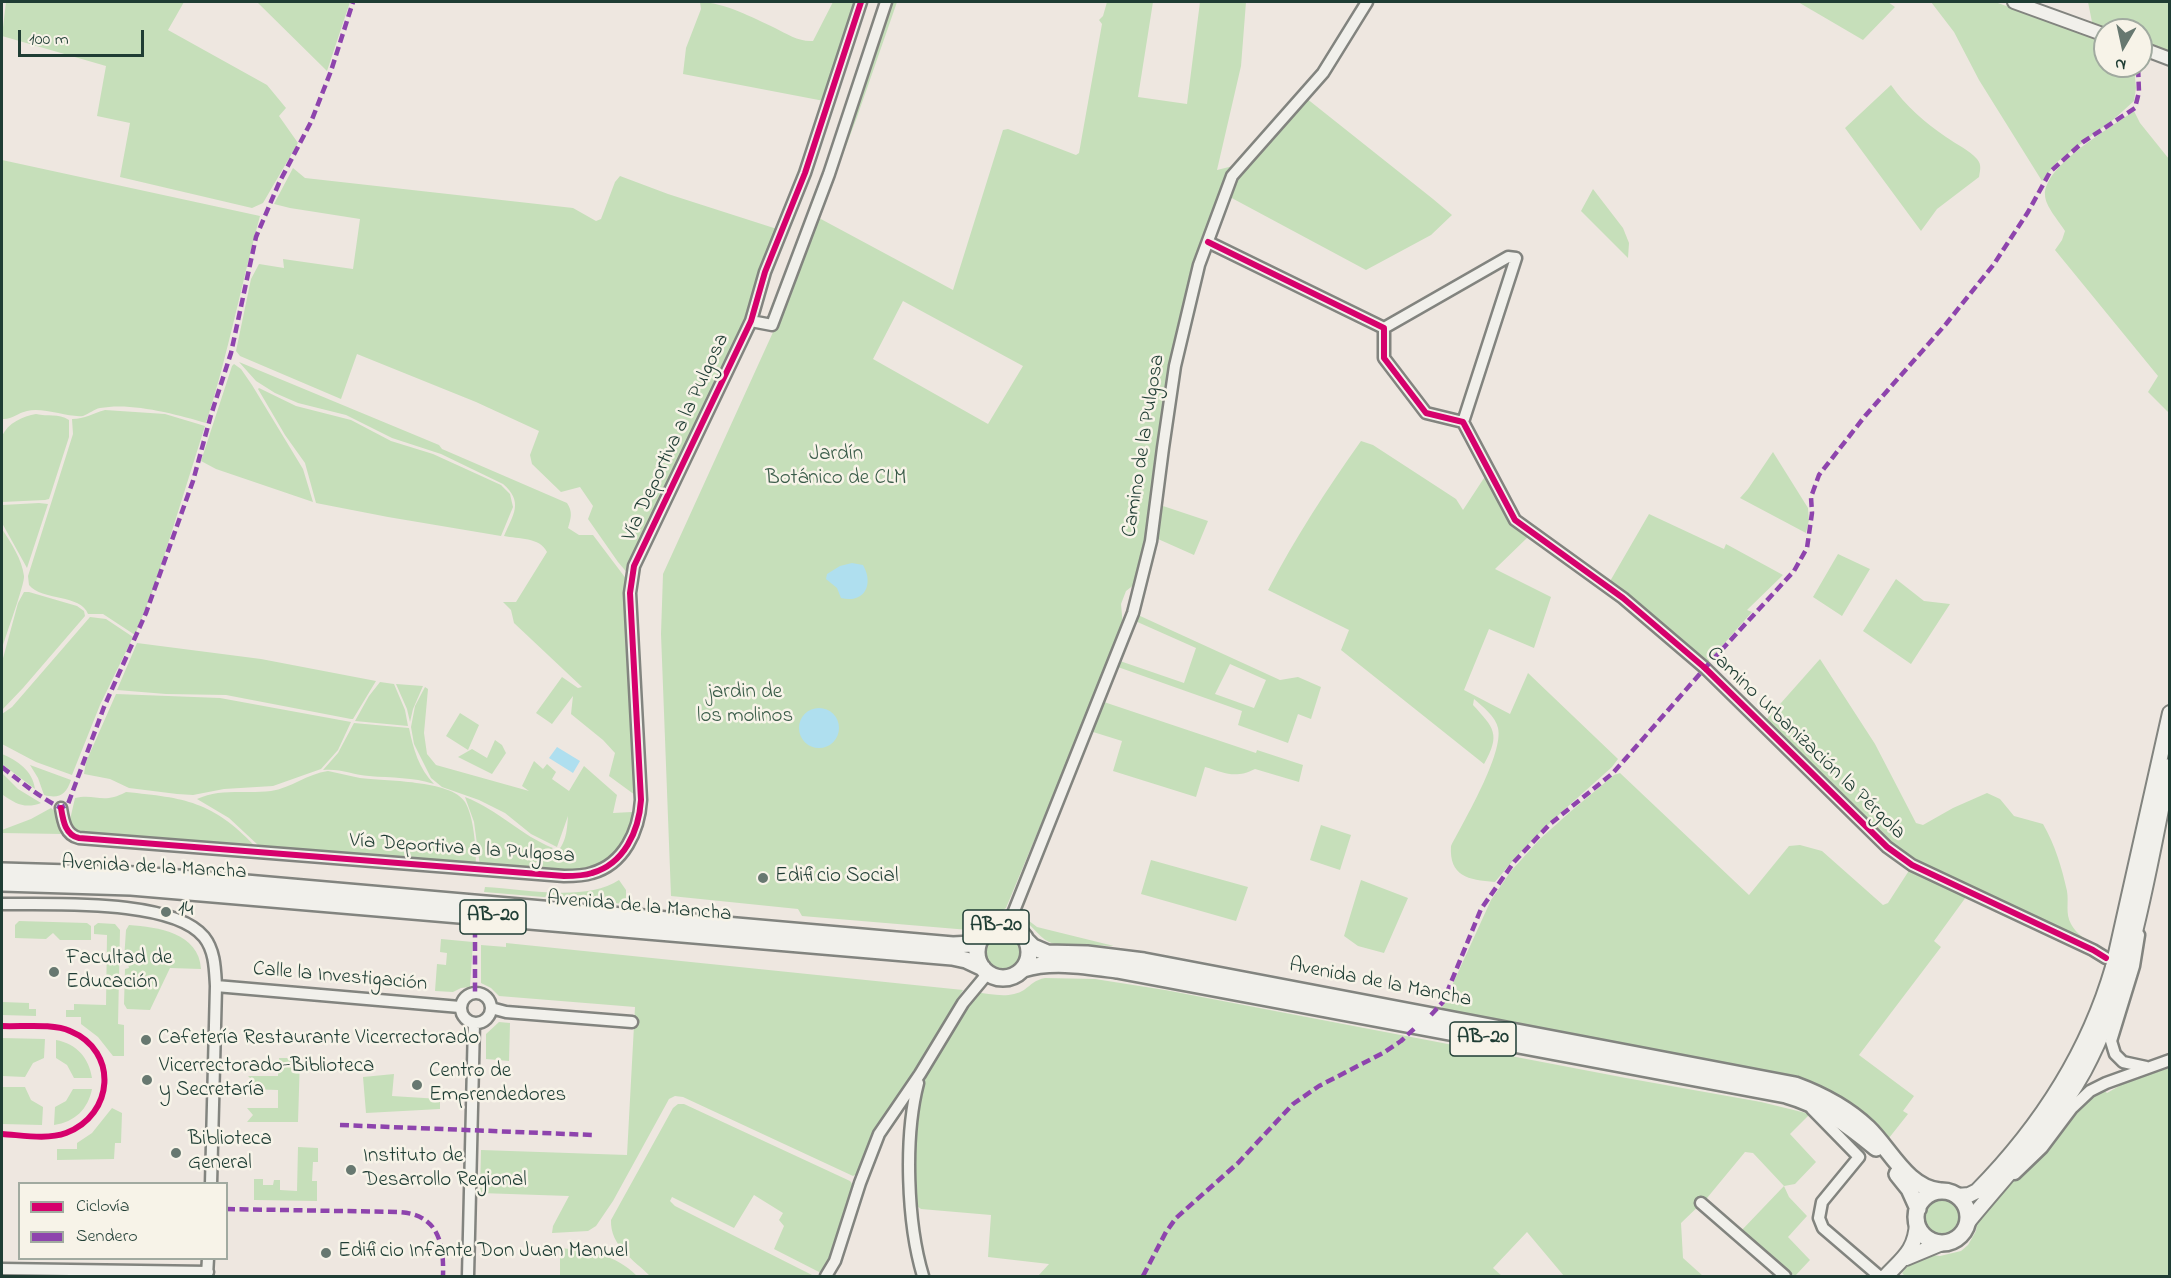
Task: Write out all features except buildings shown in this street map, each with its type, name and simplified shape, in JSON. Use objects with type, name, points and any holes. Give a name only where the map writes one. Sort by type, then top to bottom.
[{"type":"main road","points":[[1913,1199],[1925,1198],[1940,1191],[1957,1196],[1970,1195],[1977,1191],[2028,1132],[2064,1081],[2107,988],[2169,713]]},
{"type":"main road","points":[[1904,1259],[1918,1251],[1955,1240],[1961,1235],[1968,1222],[2053,1119],[2084,1071],[2116,998],[2141,900],[2169,766]]},
{"type":"main road","name":"Avenida de la Mancha","points":[[2,871],[138,875],[246,883],[953,945],[972,944],[980,939]]},
{"type":"main road","name":"Avenida de la Mancha","points":[[2,883],[131,887],[754,939],[952,957],[966,960],[985,970]]},
{"type":"main road","name":"AB-20","points":[[1008,926],[1017,930],[1026,940],[1029,956],[1023,969],[1010,977],[1002,978],[985,970],[977,954],[980,939],[991,929],[1008,926]]},
{"type":"main road","name":"Avenida de la Mancha","points":[[1026,940],[1038,950],[1053,954],[1087,954],[1138,960],[1795,1085],[1822,1096],[1851,1113],[1882,1143],[1913,1199]]},
{"type":"main road","name":"Avenida de la Mancha","points":[[1023,969],[1048,964],[1117,970],[1786,1095],[1815,1105],[1845,1122],[1877,1149],[1913,1199]]},
{"type":"main road","name":"Avenida de la Mancha","points":[[1913,1199],[1924,1187],[1940,1191]]},
{"type":"main road","points":[[1957,1196],[1967,1210],[1968,1222]]},
{"type":"main road","points":[[1913,1199],[1924,1236],[1942,1243]]},
{"type":"main road","points":[[1886,1276],[1904,1259],[1912,1247],[1916,1234],[1913,1199]]},
{"type":"street","name":"Vía Deportiva a la Pulgosa","points":[[61,808],[69,833],[79,838],[564,876],[591,874],[612,862],[629,843],[640,817],[630,592],[634,566],[751,321],[765,272],[806,173],[861,2]]},
{"type":"street","name":"Vía Deportiva a la Pulgosa","points":[[751,321],[772,325],[833,165],[886,2]]},
{"type":"street","name":"Camino de la Pulgosa","points":[[1008,926],[1133,613],[1151,541],[1175,366],[1199,265],[1232,176],[1323,73],[1367,2]]},
{"type":"street","points":[[2014,2],[2093,31]]},
{"type":"street","points":[[2153,52],[2169,58]]},
{"type":"street","points":[[1208,242],[1384,328]]},
{"type":"street","points":[[1508,257],[1516,258],[1463,422],[1426,413],[1384,358],[1384,328],[1508,257]]},
{"type":"street","name":"Camino Urbanización la Pérgola","points":[[1463,422],[1515,520],[1623,598],[1705,668],[1887,847],[1912,866],[2106,958]]},
{"type":"street","points":[[2141,900],[2142,916],[2134,966],[2112,1034],[2112,1047],[2115,1054],[2129,1064],[2146,1067],[2167,1061]]},
{"type":"street","points":[[2,904],[116,907],[151,912],[180,920],[195,929],[208,945],[214,960],[216,986],[211,1182]]},
{"type":"street","points":[[826,1276],[836,1260],[860,1183],[879,1134],[920,1074],[985,970]]},
{"type":"street","name":"Calle la Investigación","points":[[216,986],[460,1007]]},
{"type":"street","points":[[476,992],[488,999],[491,1008],[486,1019],[474,1023],[466,1020],[460,1007],[467,995],[476,992]]},
{"type":"street","points":[[491,1008],[506,1012],[632,1022]]},
{"type":"street","points":[[468,1276],[474,1023]]},
{"type":"street","points":[[1996,1189],[2019,1171],[2042,1148],[2072,1108],[2090,1091],[2167,1061]]},
{"type":"street","points":[[920,1074],[912,1114],[909,1157],[914,1229],[923,1276]]},
{"type":"street","points":[[1812,1109],[1859,1157],[1822,1202],[1819,1218],[1823,1228],[1879,1276]]},
{"type":"street","points":[[1701,1203],[1785,1276]]},
{"type":"street","points":[[2,1269],[207,1274]]},
{"type":"green space","points":[[6,2],[184,2],[168,30],[267,85],[286,108],[279,116],[298,143],[263,203],[252,208],[120,177],[130,123],[97,116],[106,66],[2,36]]},
{"type":"green space","points":[[257,2],[350,2],[327,71]]},
{"type":"green space","points":[[700,2],[728,8],[793,37],[813,41],[833,2],[859,2],[824,101],[683,74],[686,48],[701,9]]},
{"type":"green space","points":[[891,2],[897,2],[819,218],[953,290],[1003,130],[1008,129],[1076,155],[1079,153],[1102,24],[1099,20],[1103,16],[1107,2],[1153,2],[1138,97],[1187,104],[1200,2],[1246,2],[1241,66],[1217,170],[1237,165],[1195,262],[1149,539],[1135,584],[1126,591],[1121,604],[1123,627],[1006,908],[969,930],[802,916],[798,909],[671,896],[661,634],[663,574],[784,308]],"holes":[[[903,301],[1023,366],[988,424],[873,359]]]},
{"type":"green space","points":[[1798,2],[1888,2],[1895,7],[1863,40]]},
{"type":"green space","points":[[1931,2],[1995,2],[2093,37],[2093,78],[2135,78],[2134,101],[2057,162],[2042,181],[1979,80],[1954,32]]},
{"type":"green space","points":[[2088,2],[2169,2],[2169,54],[2153,48],[2153,18],[2093,18],[2093,27]]},
{"type":"green space","points":[[1891,85],[1916,113],[1970,153],[1980,165],[1979,177],[1937,209],[1921,231],[1845,128]]},
{"type":"green space","points":[[1306,98],[1452,215],[1431,235],[1366,270],[1228,196],[1234,177]]},
{"type":"green space","points":[[2134,111],[2140,123],[2169,159],[2170,411],[2168,412],[2148,392],[2158,376],[2055,250],[2065,231],[2050,209],[2045,195],[2048,183],[2055,171],[2067,159]]},
{"type":"green space","points":[[2,160],[260,216],[206,423],[167,413],[125,407],[100,408],[83,416],[34,410],[2,419]]},
{"type":"green space","points":[[293,168],[305,178],[573,208],[596,221],[601,219],[615,182],[620,176],[777,229],[747,324],[629,575],[588,519],[593,506],[580,487],[561,492],[532,464],[530,455],[539,431],[476,402],[357,354],[341,399],[240,356],[236,351],[251,279],[259,264],[284,268],[283,259],[353,269],[360,219],[274,204]]},
{"type":"green space","points":[[1593,189],[1623,228],[1629,243],[1628,258],[1581,211]]},
{"type":"green space","points":[[239,362],[439,445],[442,449],[567,503],[571,515],[568,528],[579,535],[593,535],[627,580],[627,645],[636,746],[635,795],[609,776],[615,753],[571,714],[573,696],[552,724],[536,713],[562,677],[578,688],[582,687],[514,623],[511,610],[503,602],[516,602],[547,552],[544,547],[534,541],[504,536],[515,509],[515,503],[503,484],[441,454],[392,438],[346,415],[298,403],[275,393],[256,381]]},
{"type":"green space","points":[[234,364],[241,369],[252,385],[303,469],[313,502],[216,469],[201,461]]},
{"type":"green space","points":[[259,388],[296,406],[351,420],[391,441],[433,454],[501,485],[510,494],[513,507],[501,536],[316,503],[305,463],[285,435]]},
{"type":"green space","points":[[105,410],[165,414],[205,426],[155,585],[135,635],[103,614],[88,614],[78,603],[43,593],[29,585],[28,576],[73,434],[72,419]]},
{"type":"green space","points":[[36,414],[69,420],[69,437],[49,499],[2,502],[2,436],[16,421]]},
{"type":"green space","points":[[1361,441],[1373,445],[1456,499],[1463,510],[1486,475],[1529,536],[1495,569],[1551,597],[1534,648],[1489,629],[1464,690],[1510,714],[1528,673],[1618,759],[1536,836],[1495,882],[1476,880],[1462,874],[1453,864],[1451,856],[1451,846],[1482,787],[1495,753],[1498,728],[1492,716],[1474,699],[1473,705],[1490,726],[1494,738],[1484,764],[1341,650],[1349,630],[1268,590],[1312,514]]},
{"type":"green space","points":[[1773,452],[1808,508],[1809,520],[1806,533],[1740,498]]},
{"type":"green space","points":[[48,504],[27,568],[2,523],[2,505]]},
{"type":"green space","points":[[1160,505],[1208,521],[1194,555],[1158,539],[1156,536]]},
{"type":"green space","points":[[1649,514],[1724,549],[1726,544],[1783,575],[1747,610],[1752,612],[1706,664],[1609,583]]},
{"type":"green space","points":[[2,529],[19,557],[24,576],[2,649]]},
{"type":"green space","points":[[1838,554],[1870,569],[1842,616],[1813,597]]},
{"type":"green space","points":[[1896,579],[1924,601],[1950,604],[1911,664],[1863,631]]},
{"type":"green space","points":[[24,592],[77,606],[84,611],[85,616],[2,710],[2,662],[18,603]]},
{"type":"green space","points":[[1138,615],[1280,680],[1298,677],[1321,687],[1311,719],[1298,714],[1288,743],[1238,725],[1242,711],[1115,666],[1117,660],[1184,683],[1196,648],[1133,620]],"holes":[[[1230,664],[1266,680],[1254,708],[1215,694]]]},
{"type":"green space","points":[[90,617],[106,619],[133,637],[100,705],[72,775],[36,762],[2,744],[2,714],[12,707]]},
{"type":"green space","points":[[137,643],[261,659],[376,681],[353,719],[226,695],[117,690]]},
{"type":"green space","points":[[1820,659],[1875,744],[1916,823],[1923,825],[1987,793],[2000,799],[2014,816],[2043,824],[2055,848],[2063,874],[2069,920],[2076,931],[2096,944],[2096,947],[1989,900],[1893,849],[1765,721]]},
{"type":"green space","points":[[380,682],[394,684],[405,710],[408,726],[355,721]]},
{"type":"green space","points":[[396,684],[423,686],[410,722],[407,709]]},
{"type":"green space","points":[[425,687],[428,689],[424,733],[427,754],[436,765],[529,791],[522,786],[534,761],[543,769],[547,764],[556,772],[552,779],[569,791],[584,766],[617,795],[613,813],[632,812],[628,833],[617,851],[610,858],[591,868],[564,870],[537,867],[560,848],[566,833],[568,816],[557,847],[531,834],[505,813],[479,800],[442,787],[431,778],[414,744],[411,727],[415,706]]},
{"type":"green space","points":[[116,694],[220,698],[351,722],[338,750],[321,769],[273,786],[224,789],[193,795],[177,794],[129,788],[110,779],[84,774],[86,762]]},
{"type":"green space","points":[[1101,701],[1256,753],[1257,750],[1303,765],[1299,782],[1255,769],[1236,774],[1205,767],[1196,797],[1113,771],[1122,741],[1090,731]]},
{"type":"green space","points":[[460,713],[479,725],[468,750],[446,736]]},
{"type":"green space","points":[[354,723],[409,728],[417,758],[424,772],[434,784],[410,779],[323,770],[338,753]]},
{"type":"green space","points":[[495,740],[502,745],[506,753],[492,774],[458,757],[472,749],[487,758]]},
{"type":"green space","points":[[2,754],[13,759],[28,772],[35,789],[2,764]]},
{"type":"green space","points":[[30,765],[71,780],[67,789],[58,796],[44,795]]},
{"type":"green space","points":[[328,771],[360,778],[416,783],[446,789],[458,795],[465,802],[471,816],[476,866],[259,846],[229,818],[197,799],[224,792],[271,791]]},
{"type":"green space","points":[[2,773],[18,789],[41,803],[30,806],[21,805],[3,795]]},
{"type":"green space","points":[[1620,773],[1749,895],[1789,846],[1800,845],[1822,851],[1883,905],[1888,903],[1910,869],[1966,897],[1934,941],[1941,947],[1859,1055],[1914,1096],[1903,1111],[1908,1114],[1889,1138],[1850,1106],[1440,1012],[1491,900],[1511,871],[1540,839],[1570,812],[1614,775]]},
{"type":"green space","points":[[126,792],[196,804],[225,819],[255,846],[79,837],[69,824],[75,798],[111,798]]},
{"type":"green space","points":[[465,797],[553,848],[535,863],[536,871],[480,866],[474,822]]},
{"type":"green space","points":[[51,808],[61,817],[63,834],[2,833],[2,830],[31,819]]},
{"type":"green space","points":[[1321,825],[1351,835],[1340,870],[1310,860]]},
{"type":"green space","points":[[1151,860],[1248,887],[1236,921],[1141,894]]},
{"type":"green space","points":[[619,880],[626,890],[626,904],[484,892],[485,887],[554,893],[590,891],[606,887]]},
{"type":"green space","points":[[1361,880],[1408,898],[1384,953],[1358,946],[1344,936]]},
{"type":"green space","points":[[1020,914],[1037,927],[1114,946],[1054,944],[1041,936],[1021,918]]},
{"type":"green space","points":[[19,921],[87,923],[91,926],[91,940],[60,940],[53,933],[46,939],[15,938],[15,925]]},
{"type":"green space","points":[[98,923],[115,924],[120,930],[118,1024],[124,1025],[124,1056],[113,1056],[98,1037],[81,1024],[81,1017],[66,1017],[66,1010],[74,1010],[74,1004],[106,1005],[107,935],[94,934],[94,926]]},
{"type":"green space","points":[[129,925],[164,930],[175,934],[193,947],[199,957],[201,969],[170,968],[150,1010],[127,1009],[124,1004],[125,969],[129,968],[124,960],[126,930]]},
{"type":"green space","points":[[1002,930],[1017,936],[1023,951],[1017,966],[1002,972],[987,966],[981,951],[987,936]]},
{"type":"green space","points":[[441,939],[473,942],[470,987],[453,992],[435,991],[437,964],[446,965],[447,953],[440,952]]},
{"type":"green space","points":[[506,943],[963,990],[859,1173],[853,1176],[683,1097],[675,1096],[669,1099],[613,1201],[596,1226],[588,1231],[552,1233],[553,1226],[569,1196],[480,1193],[481,1150],[627,1155],[635,1007],[499,996],[491,988],[481,983],[481,945],[506,947]]},
{"type":"green space","points":[[1045,978],[1095,979],[1165,990],[1761,1102],[1810,1114],[1790,1134],[1816,1162],[1795,1184],[1784,1186],[1753,1153],[1745,1152],[1707,1198],[1681,1223],[1683,1258],[1703,1276],[1564,1276],[1527,1232],[1493,1268],[1502,1276],[1038,1276],[1049,1264],[988,1257],[991,1215],[921,1209],[913,1203],[910,1160],[922,1082],[939,1047],[975,992],[1000,995],[1018,993]]},
{"type":"green space","points":[[2,1002],[29,1003],[29,1009],[36,1009],[36,1016],[2,1015]]},
{"type":"green space","points":[[499,1022],[510,1023],[509,1061],[486,1059],[486,1034]]},
{"type":"green space","points":[[2,1038],[45,1039],[44,1058],[33,1063],[25,1077],[2,1076]]},
{"type":"green space","points":[[56,1040],[70,1045],[81,1053],[88,1064],[92,1078],[74,1078],[67,1065],[56,1058]]},
{"type":"green space","points":[[279,1058],[300,1058],[298,1122],[247,1122],[253,1115],[247,1108],[278,1108],[278,1090],[248,1089],[254,1082],[248,1076],[278,1076]]},
{"type":"green space","points":[[2169,1068],[2169,1276],[1905,1276],[1902,1273],[1910,1263],[1926,1254],[1940,1256],[1961,1251],[1968,1245],[1976,1231],[1977,1222],[1994,1199],[2038,1157],[2072,1112],[2100,1087],[2107,1093],[2126,1082]]},
{"type":"green space","points":[[394,1074],[392,1096],[440,1099],[440,1109],[366,1113],[363,1077]]},
{"type":"green space","points":[[2,1087],[25,1087],[31,1100],[43,1107],[42,1125],[2,1124]]},
{"type":"green space","points":[[73,1089],[92,1089],[84,1108],[74,1118],[54,1125],[55,1107],[66,1101]]},
{"type":"green space","points":[[678,1104],[684,1104],[850,1181],[853,1198],[850,1210],[826,1270],[821,1273],[774,1249],[784,1226],[779,1220],[783,1213],[754,1195],[734,1228],[672,1197],[670,1201],[675,1206],[814,1276],[650,1276],[624,1252],[614,1237],[611,1220],[673,1108]]},
{"type":"green space","points":[[112,1108],[122,1113],[121,1143],[115,1143],[114,1159],[57,1160],[57,1149],[77,1149],[77,1143],[92,1133]]},
{"type":"green space","points":[[298,1147],[318,1148],[318,1162],[313,1162],[312,1181],[317,1181],[317,1201],[254,1200],[254,1179],[263,1179],[263,1185],[273,1185],[274,1180],[280,1180],[280,1190],[297,1191]]},
{"type":"green space","points":[[1784,1186],[1789,1197],[1807,1216],[1788,1237],[1810,1260],[1795,1276],[1740,1232]]},
{"type":"green space","points":[[1942,1197],[1957,1203],[1963,1218],[1957,1233],[1942,1239],[1927,1233],[1921,1218],[1927,1203]]},
{"type":"green space","points":[[560,1248],[592,1252],[611,1258],[637,1276],[560,1276]]},
{"type":"water","points":[[852,563],[863,565],[868,579],[867,585],[865,591],[856,598],[841,598],[837,588],[826,579],[827,574],[840,566]]},
{"type":"water","points":[[819,708],[827,709],[833,714],[838,720],[838,736],[833,742],[827,747],[819,748],[811,747],[805,742],[800,736],[799,728],[800,720],[805,714],[811,709]]},
{"type":"water","points":[[557,747],[580,761],[573,773],[549,758]]},
{"type":"marked path","points":[[2,767],[53,804],[61,808],[68,804],[104,707],[146,613],[193,481],[231,353],[256,237],[279,183],[311,122],[331,71],[353,2]]},
{"type":"marked path","points":[[1431,1015],[1443,1002],[1481,909],[1514,862],[1549,825],[1613,773],[1794,571],[1807,548],[1812,513],[1811,497],[1819,475],[1865,416],[1946,324],[1994,264],[2028,212],[2050,172],[2083,142],[2135,108],[2139,92],[2138,78]]},
{"type":"marked path","points":[[475,915],[475,992]]},
{"type":"marked path","points":[[1143,1276],[1176,1218],[1238,1163],[1293,1104],[1319,1086],[1383,1053],[1417,1026]]},
{"type":"marked path","points":[[340,1125],[593,1135]]},
{"type":"marked path","points":[[228,1209],[411,1214],[422,1218],[436,1232],[442,1252],[443,1276]]},
{"type":"cycle path","points":[[61,808],[68,830],[79,838],[564,876],[582,875],[603,869],[621,854],[633,834],[641,800],[630,593],[634,566],[751,321],[765,272],[805,173],[861,2]]},
{"type":"cycle path","points":[[1208,242],[1384,328],[1384,358],[1426,413],[1463,422],[1515,520],[1623,598],[1705,668],[1887,847],[1912,865],[2106,958]]},
{"type":"cycle path","points":[[2,1026],[46,1026],[70,1031],[86,1040],[97,1053],[103,1067],[104,1083],[101,1098],[94,1112],[82,1124],[66,1133],[42,1137],[2,1134]]},
{"type":"place","name":"Edificio Social","points":[[763,878]]},
{"type":"place","name":"14","points":[[166,912]]},
{"type":"place","name":"Facultad de Educación","points":[[54,972]]},
{"type":"place","name":"Cafetería Restaurante Vicerrectorado","points":[[146,1040]]},
{"type":"place","name":"Vicerrectorado-Biblioteca y Secretaría","points":[[147,1080]]},
{"type":"place","name":"Centro de Emprendedores","points":[[417,1085]]},
{"type":"place","name":"Biblioteca General","points":[[176,1153]]},
{"type":"place","name":"Instituto de Desarrollo Regional","points":[[351,1170]]},
{"type":"place","name":"Edificio Infante Don Juan Manuel","points":[[326,1253]]},
{"type":"park label","name":"Jardín Botánico de CLM","points":[[836,468]]},
{"type":"park label","name":"jardin de los molinos","points":[[745,706]]}]
